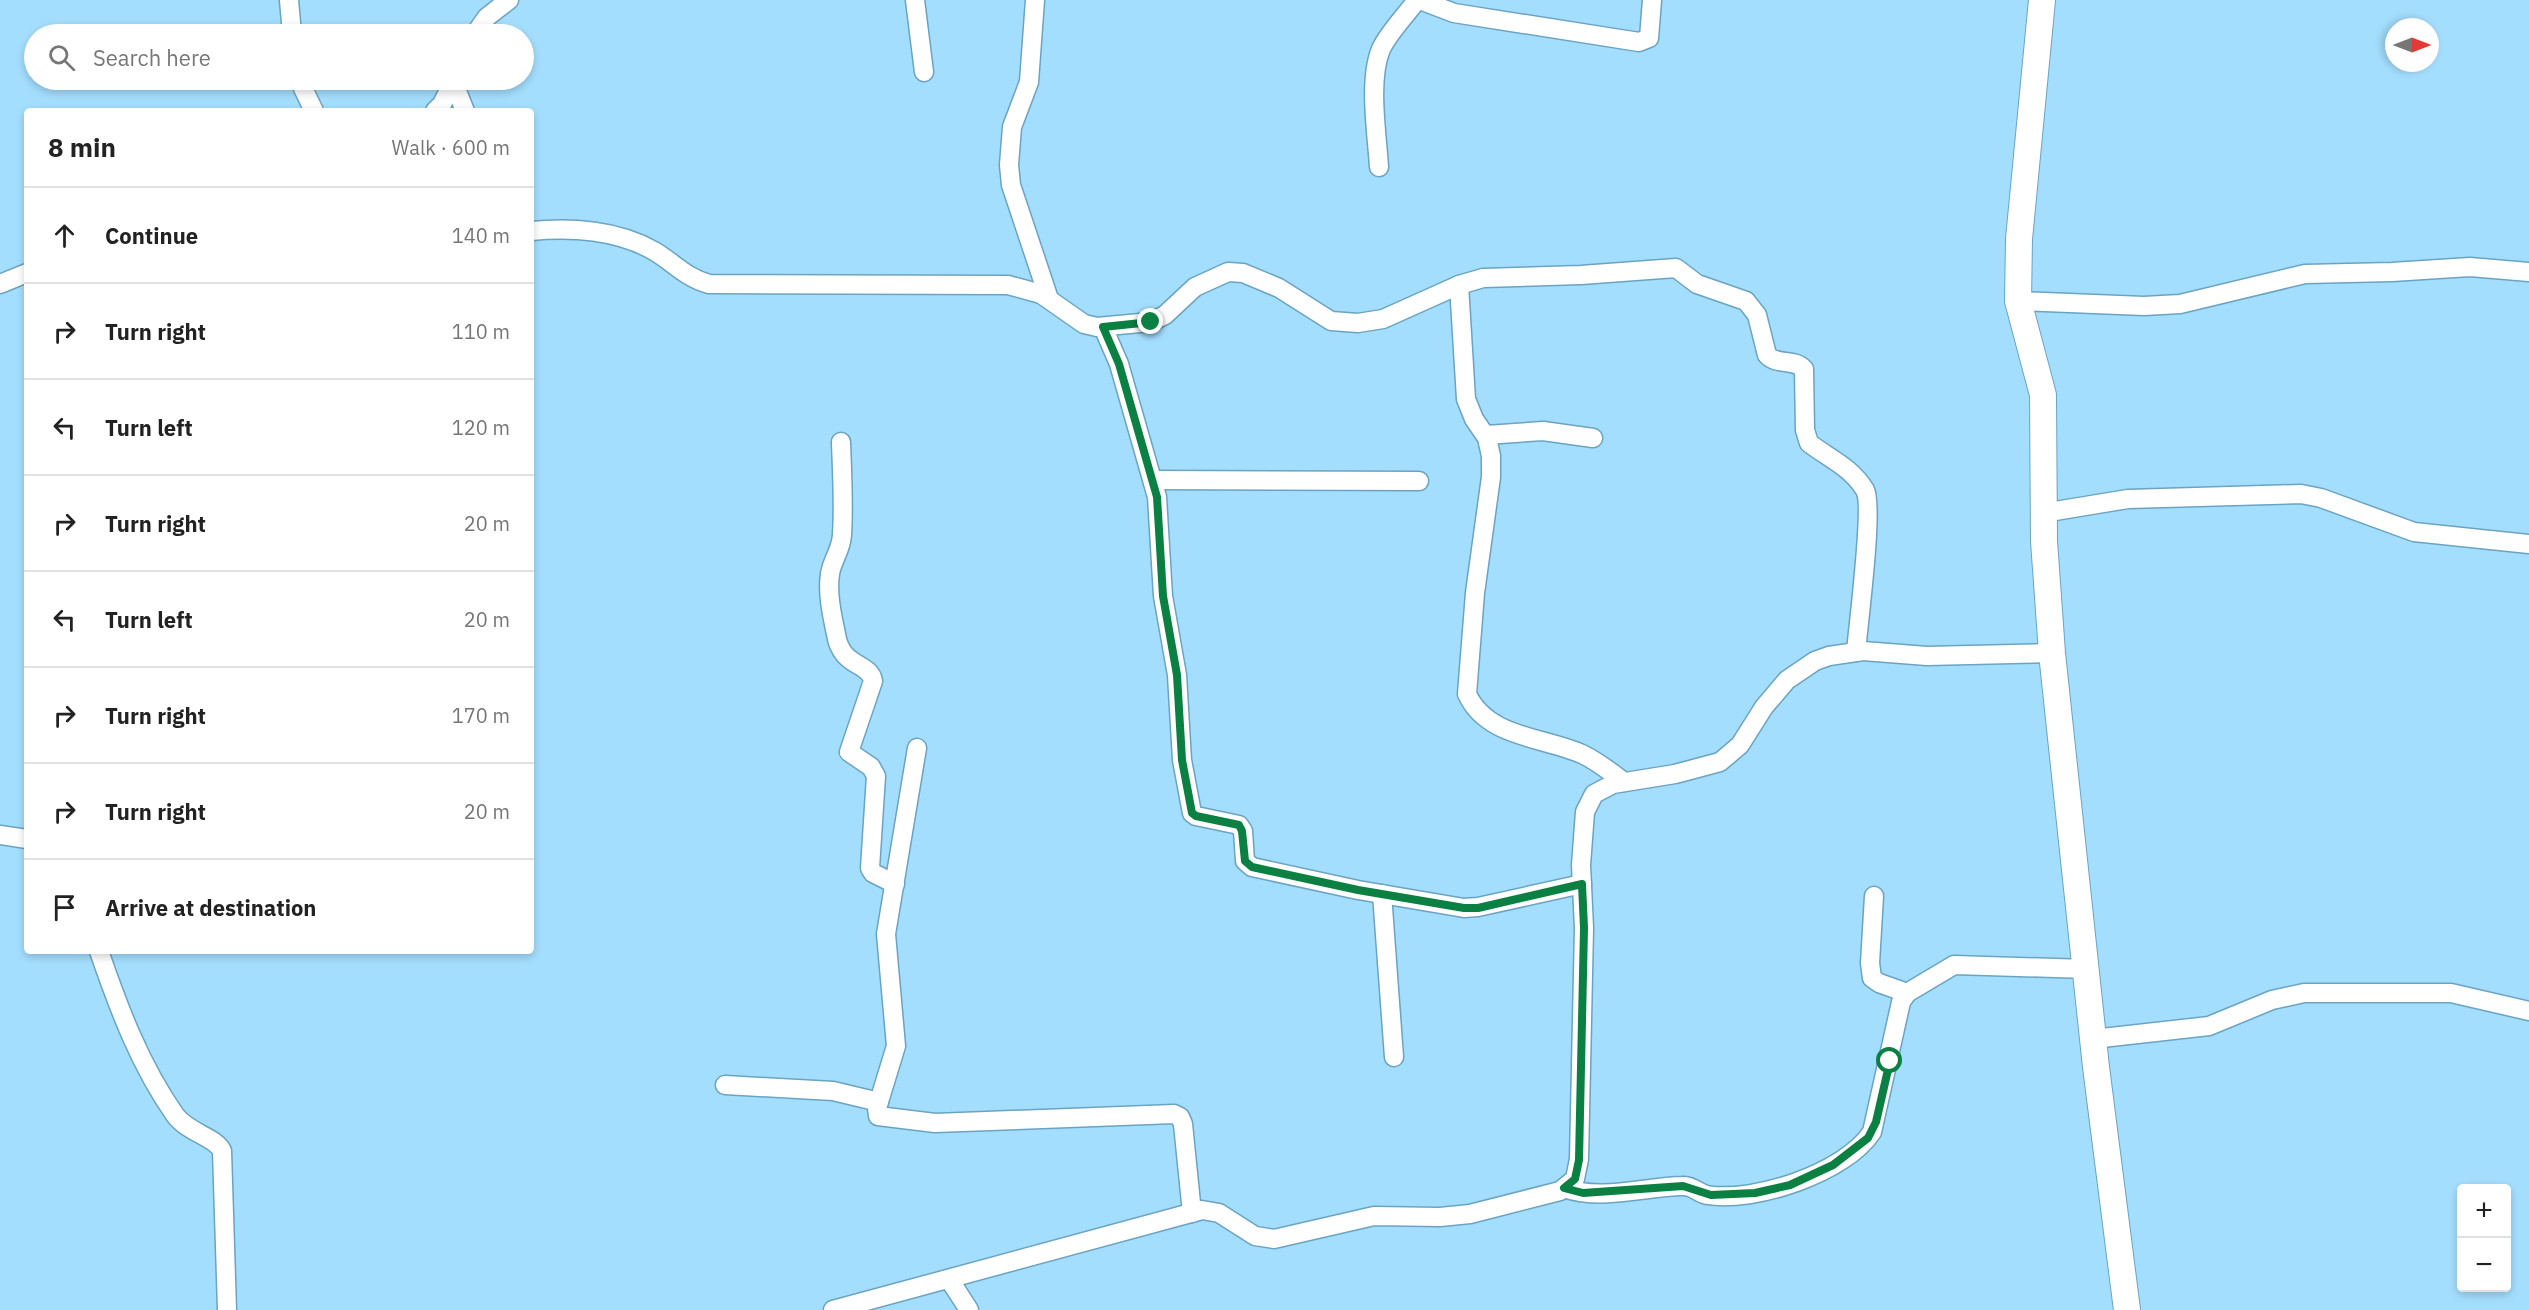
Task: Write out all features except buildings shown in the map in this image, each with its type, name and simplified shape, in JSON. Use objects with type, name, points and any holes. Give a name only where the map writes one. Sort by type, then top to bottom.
[{"type":"street","points":[[289,0],[291,24]]},
{"type":"street","points":[[482,24],[487,17],[509,0]]},
{"type":"street","points":[[915,0],[924,72]]},
{"type":"street","points":[[1035,0],[1029,82],[1012,127],[1009,165],[1011,185],[1049,299]]},
{"type":"street","points":[[1379,167],[1376,87],[1379,56],[1385,44],[1419,0],[1454,13],[1639,42],[1649,38],[1652,0]]},
{"type":"street","points":[[2042,0],[2019,239],[2018,301],[2043,395],[2043,513],[2052,653],[2093,1039],[2127,1310]]},
{"type":"street","points":[[304,90],[313,108]]},
{"type":"street","points":[[438,108],[449,90]]},
{"type":"street","points":[[458,90],[464,108]]},
{"type":"street","points":[[534,231],[576,229],[630,241],[657,252],[690,277],[709,284],[1019,286],[1049,299],[1084,324],[1103,327],[1151,322],[1165,315],[1195,287],[1228,272],[1243,273],[1279,288],[1336,322],[1358,323],[1383,319],[1459,285],[1483,278],[1581,275],[1676,268],[1697,284],[1746,301],[1757,315],[1767,356],[1772,360],[1800,364],[1804,369],[1805,429],[1809,443],[1845,465],[1866,493],[1866,532],[1856,652]]},
{"type":"street","points":[[2018,301],[2153,305],[2205,299],[2305,274],[2470,267],[2529,272]]},
{"type":"street","points":[[0,284],[24,274]]},
{"type":"street","points":[[1459,285],[1466,399],[1474,419],[1485,435],[1490,451],[1491,477],[1475,593],[1467,694],[1485,715],[1507,730],[1524,738],[1585,756],[1624,782]]},
{"type":"street","points":[[1103,327],[1119,364],[1153,480],[1160,518],[1163,596],[1177,675],[1182,760],[1192,813],[1196,816],[1239,825],[1242,831],[1245,861],[1252,867],[1382,894],[1464,908],[1478,908],[1582,884]]},
{"type":"street","points":[[1485,435],[1543,431],[1593,438]]},
{"type":"street","points":[[841,442],[841,548],[830,578],[833,616],[841,651],[849,661],[868,670],[873,681],[849,752],[871,767],[876,776],[870,868],[873,873],[895,884]]},
{"type":"street","points":[[1153,480],[1220,478],[1419,481]]},
{"type":"street","points":[[2043,513],[2128,499],[2301,494],[2321,498],[2414,532],[2529,544]]},
{"type":"street","points":[[833,1310],[1202,1210],[1219,1213],[1255,1236],[1274,1239],[1374,1216],[1440,1217],[1470,1214],[1564,1188],[1575,1179],[1579,1160],[1584,928],[1583,828],[1588,801],[1600,790],[1624,782],[1675,774],[1720,762],[1740,745],[1775,692],[1797,672],[1829,656],[1856,652],[1938,656],[2052,653]]},
{"type":"street","points":[[917,748],[886,947],[896,1046],[879,1102],[878,1116],[916,1122],[1177,1115],[1182,1120],[1192,1213]]},
{"type":"street","points":[[0,835],[24,839]]},
{"type":"street","points":[[1382,894],[1394,1057]]},
{"type":"street","points":[[1874,896],[1872,978],[1879,983],[1907,993]]},
{"type":"street","points":[[100,954],[132,1041],[174,1114],[189,1130],[215,1142],[222,1151],[227,1310]]},
{"type":"street","points":[[1564,1188],[1583,1193],[1683,1186],[1708,1195],[1755,1193],[1790,1185],[1833,1165],[1859,1147],[1872,1132],[1901,1002],[1907,993],[1954,965],[2087,969]]},
{"type":"street","points":[[2093,1039],[2209,1026],[2272,1000],[2304,993],[2451,993],[2529,1011]]},
{"type":"street","points":[[725,1085],[833,1091],[879,1102]]},
{"type":"street","points":[[949,1279],[969,1310]]},
{"type":"route","points":[[1151,322],[1103,327],[1119,364],[1157,497],[1163,596],[1177,675],[1179,734],[1192,813],[1196,816],[1239,825],[1242,831],[1245,861],[1252,867],[1358,890],[1464,908],[1478,908],[1582,884],[1584,928],[1579,1160],[1575,1179],[1564,1188],[1583,1193],[1687,1186],[1711,1195],[1755,1193],[1790,1185],[1833,1165],[1868,1138],[1876,1122],[1890,1061]]}]
